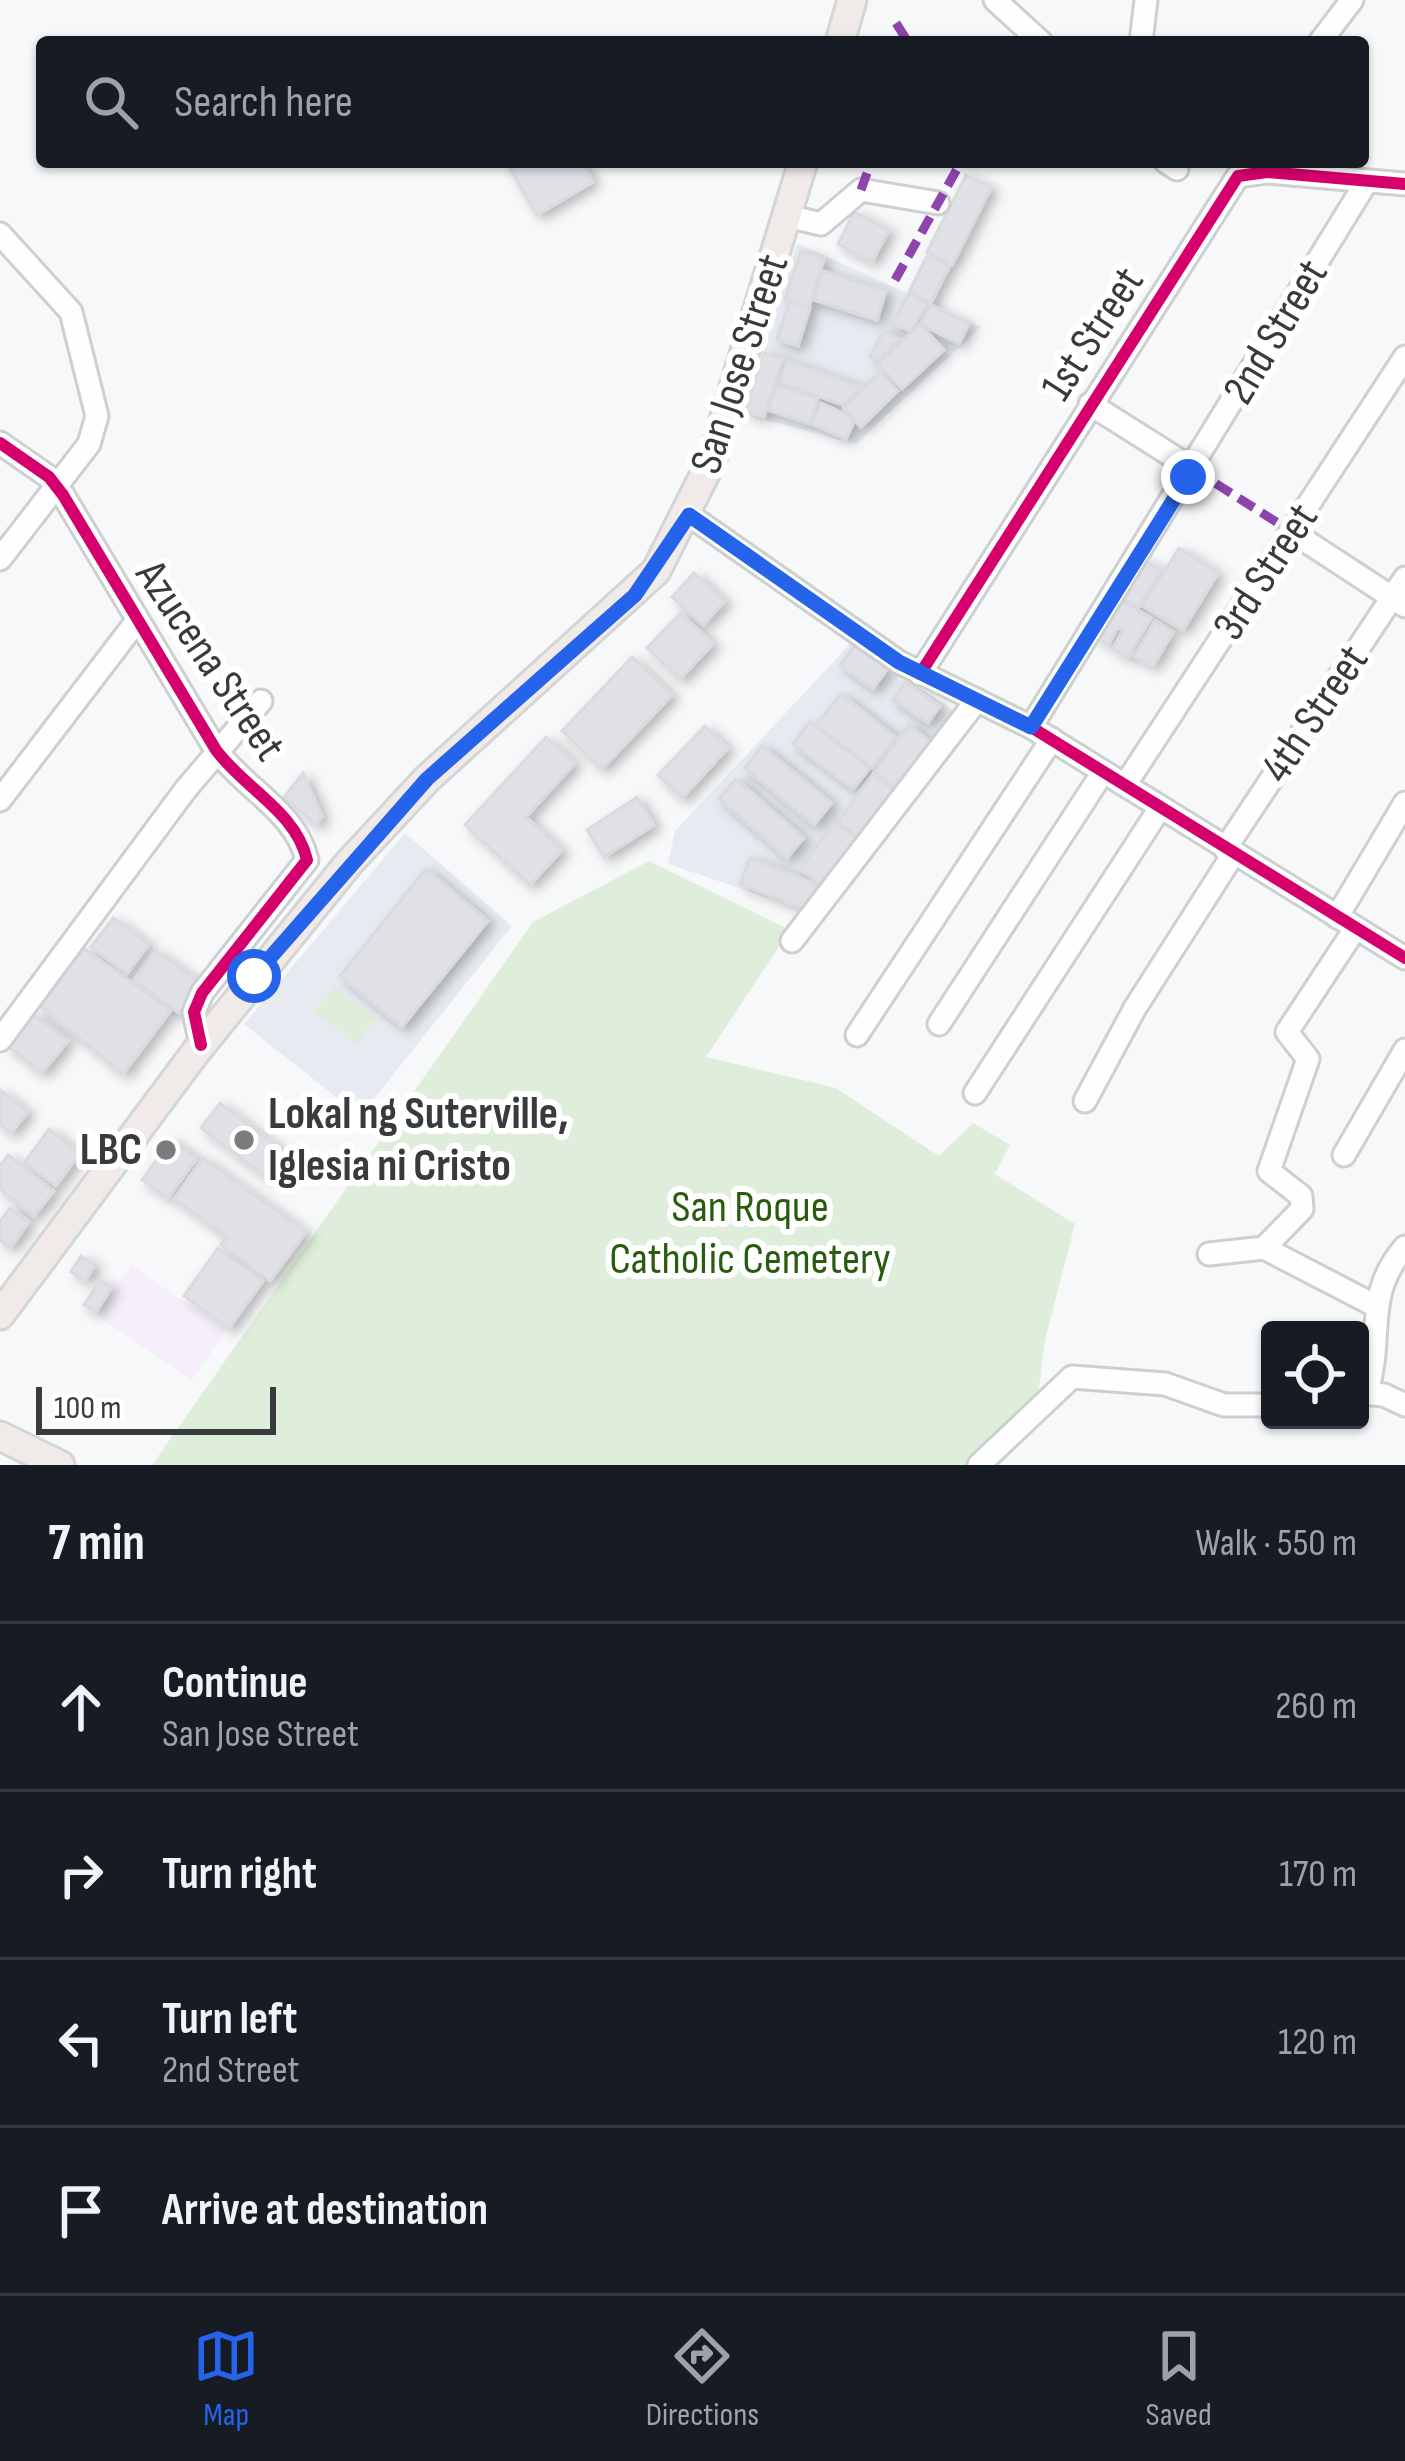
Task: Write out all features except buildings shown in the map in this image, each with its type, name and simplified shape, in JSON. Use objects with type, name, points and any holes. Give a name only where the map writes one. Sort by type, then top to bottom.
[{"type":"main road","points":[[842,36],[853,0]]},
{"type":"main road","name":"San Jose Street","points":[[0,1315],[298,921],[427,779],[635,595],[689,515],[711,462],[801,168]]},
{"type":"main road","points":[[0,1436],[60,1465]]},
{"type":"street","points":[[995,0],[1031,36]]},
{"type":"street","points":[[1142,36],[1145,0]]},
{"type":"street","points":[[1325,36],[1352,0]]},
{"type":"street","name":"1st Street","points":[[920,674],[1238,176],[1267,172],[1405,184]]},
{"type":"street","name":"2nd Street","points":[[1031,727],[1367,181]]},
{"type":"street","points":[[787,216],[821,224],[861,190],[938,203]]},
{"type":"street","points":[[0,234],[70,312],[96,401],[89,444],[0,559]]},
{"type":"street","name":"3rd Street","points":[[1125,785],[1405,357]]},
{"type":"street","points":[[1090,404],[1193,469]]},
{"type":"street","name":"Azucena Street","points":[[0,443],[55,485],[216,750],[233,774],[295,825],[308,860],[202,993],[194,1012],[201,1045]]},
{"type":"street","points":[[689,515],[920,674],[1031,727],[1405,958]]},
{"type":"street","points":[[1292,532],[1399,602]]},
{"type":"street","name":"4th Street","points":[[1085,1101],[1230,851],[1399,602],[1405,578]]},
{"type":"street","points":[[0,800],[136,622]]},
{"type":"street","points":[[0,1040],[216,750],[261,700]]},
{"type":"street","points":[[792,941],[977,700]]},
{"type":"street","points":[[857,1035],[1052,740]]},
{"type":"street","points":[[938,1024],[1103,772]]},
{"type":"street","points":[[1264,1248],[1305,1201],[1269,1171],[1308,1059],[1290,1039],[1288,1025],[1405,803]]},
{"type":"street","points":[[975,1093],[1160,808]]},
{"type":"street","points":[[1344,1156],[1405,1050]]},
{"type":"street","points":[[1369,1354],[1374,1305],[1392,1262],[1405,1247]]},
{"type":"street","points":[[1210,1254],[1264,1248],[1374,1305]]},
{"type":"street","points":[[979,1465],[1064,1381],[1094,1376],[1165,1384],[1224,1405],[1261,1405]]},
{"type":"street","points":[[1369,1394],[1405,1405]]},
{"type":"shaded area","points":[[797,243],[981,327],[856,444],[743,414]]},
{"type":"shaded area","points":[[853,641],[959,715],[811,912],[668,864],[675,831]]},
{"type":"shaded area","points":[[405,833],[512,926],[360,1116],[244,1024]]},
{"type":"shaded area","points":[[131,1265],[226,1331],[192,1380],[96,1315]]},
{"type":"green space","name":"San Roque Catholic Cemetery","points":[[649,861],[790,930],[706,1057],[836,1088],[939,1156],[973,1123],[1010,1145],[995,1174],[1075,1224],[1045,1340],[1037,1403],[973,1465],[152,1465],[533,922]]},
{"type":"green space","points":[[334,986],[376,1019],[356,1045],[314,1011]]},
{"type":"marked path","points":[[896,23],[904,36]]},
{"type":"marked path","points":[[861,190],[869,168]]},
{"type":"marked path","points":[[895,280],[958,168]]},
{"type":"marked path","points":[[1193,469],[1292,532]]},
{"type":"cycle path","points":[[920,674],[1238,176],[1267,172],[1405,184]]},
{"type":"cycle path","points":[[0,443],[49,477],[63,495],[216,750],[281,814],[307,860],[202,993],[194,1012],[201,1045]]},
{"type":"cycle path","points":[[689,515],[899,662],[1031,727],[1405,958]]},
{"type":"place","name":"Lokal ng Suterville, Iglesia ni Cristo","points":[[244,1140]]},
{"type":"place","name":"LBC","points":[[166,1150]]},
{"type":"route","points":[[254,976],[427,779],[635,595],[656,571],[689,515],[899,662],[1031,727],[1188,477]]}]
